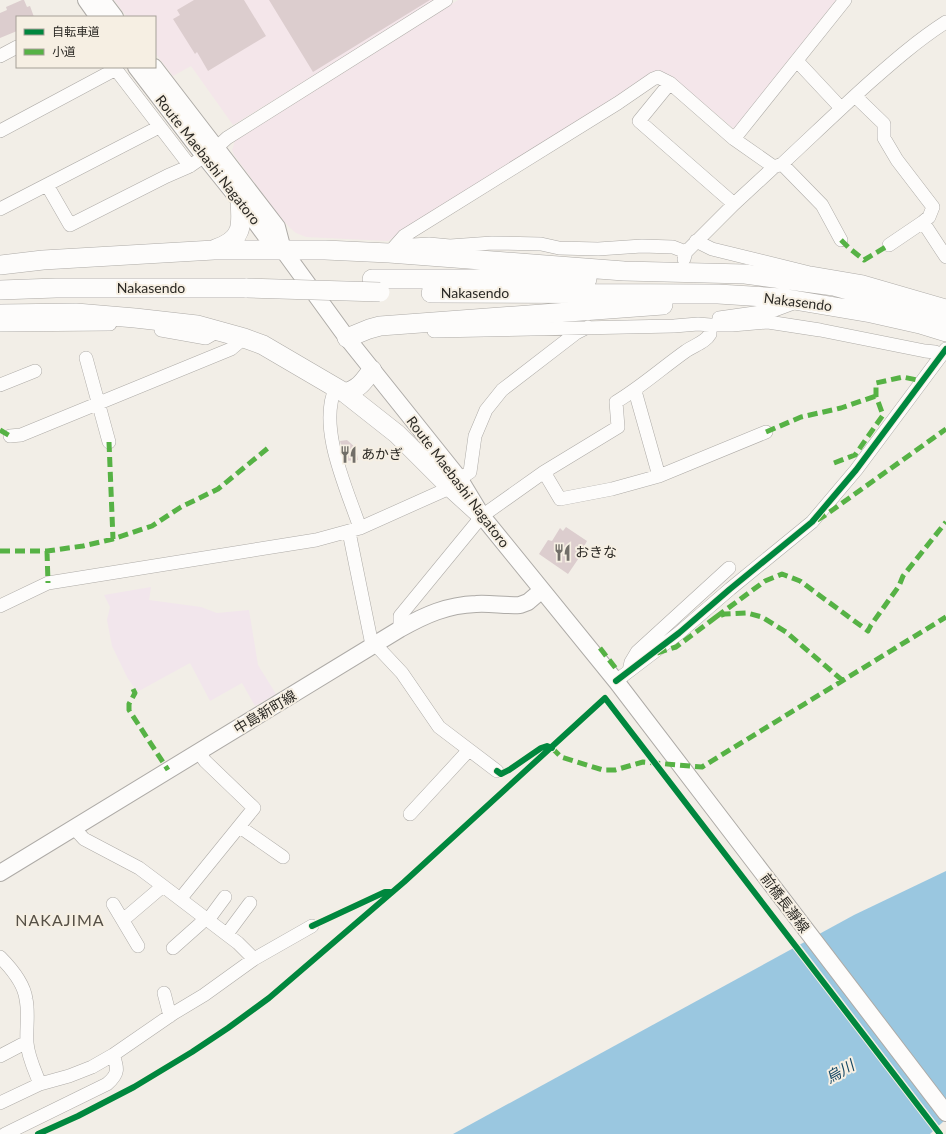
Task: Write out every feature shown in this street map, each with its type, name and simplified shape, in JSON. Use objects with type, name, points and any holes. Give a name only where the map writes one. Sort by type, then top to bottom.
[{"type":"highway","points":[[214,250],[225,246],[237,236],[242,221],[240,200]]},
{"type":"highway","points":[[0,265],[44,260],[214,250],[392,249],[624,271],[745,274],[834,286],[895,303]]},
{"type":"highway","name":"Nakasendo","points":[[0,279],[110,276],[246,283],[718,294],[782,298],[871,313],[920,324],[946,332]]},
{"type":"highway","name":"Nakasendo","points":[[376,286],[625,279],[695,281],[789,288],[895,303],[946,317]]},
{"type":"highway","name":"Nakasendo","points":[[0,290],[246,283]]},
{"type":"highway","points":[[347,338],[369,328],[380,326],[782,298]]},
{"type":"highway","points":[[0,314],[76,314],[128,317],[197,325],[244,338],[262,345],[341,390],[397,434],[454,482],[482,516]]},
{"type":"highway","points":[[341,390],[354,390],[361,385],[372,370]]},
{"type":"main road","points":[[86,0],[97,16]]},
{"type":"main road","points":[[102,0],[114,16]]},
{"type":"main road","name":"Route Maebashi Nagatoro","points":[[137,68],[277,227],[283,250]]},
{"type":"main road","name":"Route Maebashi Nagatoro","points":[[155,68],[240,200],[265,235],[283,250],[454,482]]},
{"type":"main road","name":"Route Maebashi Nagatoro","points":[[482,516],[620,687]]},
{"type":"main road","name":"中島新町線","points":[[0,873],[423,616],[445,608],[478,604],[520,605],[528,602],[542,590]]},
{"type":"main road","name":"前橋長瀞線","points":[[620,687],[946,1113]]},
{"type":"street","points":[[47,185],[70,225],[190,166],[227,138],[446,0]]},
{"type":"street","points":[[734,138],[845,0]]},
{"type":"street","points":[[392,249],[429,244],[450,246],[492,243],[541,244],[559,248],[598,249],[642,246],[680,249],[685,256],[696,241],[734,204],[778,166],[840,108],[925,35],[946,22]]},
{"type":"street","points":[[0,56],[16,48]]},
{"type":"street","points":[[797,61],[840,108]]},
{"type":"street","points":[[0,131],[115,68],[190,166]]},
{"type":"street","points":[[392,249],[404,236],[658,77],[670,83],[734,138],[778,166],[822,206],[841,240]]},
{"type":"street","points":[[670,83],[640,121],[734,204]]},
{"type":"street","points":[[855,96],[884,124],[884,138],[897,160],[933,207],[929,217],[889,245]]},
{"type":"street","points":[[0,209],[160,127]]},
{"type":"street","points":[[923,222],[946,257]]},
{"type":"street","points":[[696,241],[712,249],[810,272],[864,282],[946,306]]},
{"type":"street","points":[[704,325],[708,320],[775,310],[800,301]]},
{"type":"street","points":[[661,326],[664,313]]},
{"type":"street","points":[[396,332],[732,325],[768,322],[820,330],[918,350],[944,352]]},
{"type":"street","points":[[0,325],[126,324],[206,338],[218,331]]},
{"type":"street","points":[[400,629],[400,616],[482,516],[544,472],[618,427],[616,402],[635,390],[686,350],[706,340],[710,334],[704,325]]},
{"type":"street","points":[[0,606],[48,583],[316,540],[354,530],[445,490],[454,482],[470,472],[475,436],[486,410],[502,390],[576,333],[588,327]]},
{"type":"street","points":[[10,436],[21,435],[231,349],[244,338]]},
{"type":"street","points":[[629,671],[679,633],[812,522],[856,470],[944,352]]},
{"type":"street","points":[[86,358],[109,442]]},
{"type":"street","points":[[0,385],[36,371]]},
{"type":"street","points":[[341,390],[332,397],[330,428],[334,452],[354,530],[371,640],[402,673],[439,727],[468,751],[496,771]]},
{"type":"street","points":[[635,390],[659,476]]},
{"type":"street","points":[[544,472],[560,499],[612,489],[659,476],[766,432]]},
{"type":"street","points":[[620,687],[629,671],[631,662],[638,652],[730,568]]},
{"type":"street","points":[[410,814],[468,751]]},
{"type":"street","points":[[181,898],[254,808],[205,761],[199,752]]},
{"type":"street","points":[[240,827],[283,857]]},
{"type":"street","points":[[74,828],[84,839],[139,868],[181,898],[227,934],[254,959]]},
{"type":"street","points":[[123,920],[163,886]]},
{"type":"street","points":[[173,948],[207,919],[226,897]]},
{"type":"street","points":[[227,934],[250,903]]},
{"type":"street","points":[[113,904],[138,946]]},
{"type":"street","points":[[0,1103],[40,1084],[69,1076],[92,1067],[113,1055],[204,995],[254,959],[312,926]]},
{"type":"street","points":[[0,958],[15,976],[23,989],[26,999],[27,1044],[32,1064],[40,1084]]},
{"type":"street","points":[[164,993],[170,1016]]},
{"type":"street","points":[[0,1056],[21,1045],[27,1044]]},
{"type":"street","points":[[5,1134],[113,1080],[117,1065],[113,1055]]},
{"type":"shaded area","points":[[114,0],[437,0],[233,125],[191,66],[173,76],[156,54],[156,16],[126,16]]},
{"type":"shaded area","points":[[458,0],[836,0],[734,129],[670,75],[668,77],[646,79],[388,241],[306,237],[296,233],[277,213],[234,155],[232,150],[235,141]]},
{"type":"shaded area","points":[[151,587],[149,600],[201,607],[217,613],[249,610],[258,665],[276,694],[255,706],[242,683],[210,701],[190,663],[137,692],[127,677],[112,646],[107,620],[110,607],[104,595]]},
{"type":"water","name":"烏川","points":[[946,871],[946,1119],[930,1134],[453,1134],[854,915]]},
{"type":"pier","points":[[799,943],[940,1127],[935,1132],[792,947]]},
{"type":"building","points":[[24,0],[27,7],[30,6],[34,16],[16,16],[16,31],[0,38],[0,13],[7,10],[6,7]]},
{"type":"building","points":[[194,0],[244,0],[266,36],[208,71],[197,52],[195,54],[173,19],[180,15],[177,10]]},
{"type":"building","points":[[269,0],[430,0],[313,72]]},
{"type":"building","name":"あかぎ","points":[[347,440],[356,448],[358,460],[345,461],[340,441]]},
{"type":"building","name":"おきな","points":[[566,527],[587,541],[583,548],[585,549],[568,574],[539,554],[548,540],[552,541],[560,528],[563,531]]},
{"type":"marked path","points":[[841,240],[864,260],[889,245]]},
{"type":"marked path","points":[[834,463],[855,455],[883,415],[876,396],[876,383],[903,377],[922,381]]},
{"type":"marked path","points":[[766,432],[801,417],[841,408],[876,396]]},
{"type":"marked path","points":[[817,520],[946,429]]},
{"type":"marked path","points":[[0,430],[10,436]]},
{"type":"marked path","points":[[109,442],[113,539]]},
{"type":"marked path","points":[[0,551],[47,551],[83,546],[113,539],[152,526],[181,507],[218,489],[268,448]]},
{"type":"marked path","points":[[716,617],[765,581],[782,574],[800,581],[868,631],[899,586],[903,576],[946,522]]},
{"type":"marked path","points":[[47,551],[48,583]]},
{"type":"marked path","points":[[657,653],[676,647],[716,617],[725,614],[747,613],[762,617],[786,632],[843,681]]},
{"type":"marked path","points":[[552,748],[561,757],[603,770],[615,770],[643,762],[702,767],[946,617]]},
{"type":"marked path","points":[[600,648],[617,670]]},
{"type":"marked path","points":[[133,689],[135,693],[129,704],[129,710],[168,770]]},
{"type":"cycle path","points":[[616,681],[679,633],[812,522],[856,470],[946,349]]},
{"type":"cycle path","points":[[38,1134],[78,1116],[134,1087],[192,1052],[269,998],[404,882],[605,698],[940,1134]]},
{"type":"cycle path","points":[[497,771],[501,774],[541,748],[547,746],[552,748]]},
{"type":"cycle path","points":[[312,926],[385,892],[390,892]]},
{"type":"place","name":"あかぎ","points":[[348,454]]},
{"type":"place","name":"おきな","points":[[562,552]]},
{"type":"district","name":"NAKAJIMA","points":[[60,920]]}]
